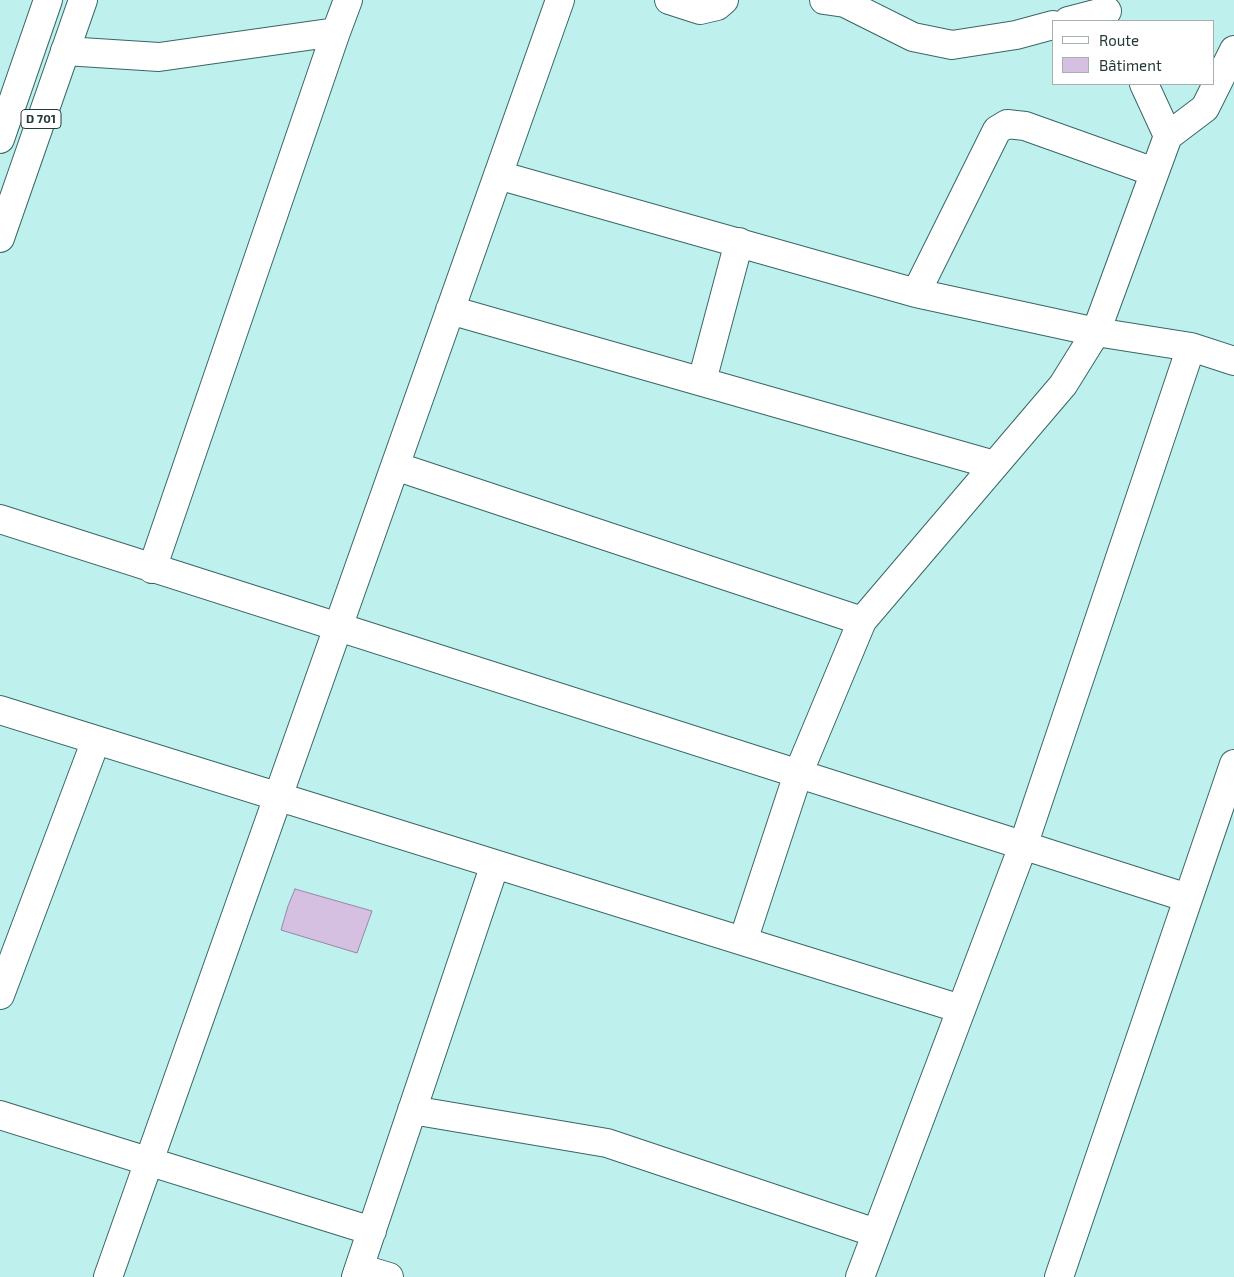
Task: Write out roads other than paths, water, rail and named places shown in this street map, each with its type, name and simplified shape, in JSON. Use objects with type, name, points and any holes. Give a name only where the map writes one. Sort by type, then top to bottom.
[{"type":"street","name":"D 701","points":[[0,138],[48,0]]},
{"type":"street","name":"D 701","points":[[0,238],[83,0]]},
{"type":"street","points":[[152,569],[348,0]]},
{"type":"street","points":[[108,1277],[560,0]]},
{"type":"street","points":[[669,0],[700,10],[717,6],[724,0]]},
{"type":"street","points":[[838,1],[913,37],[952,45],[1016,35],[1052,25]]},
{"type":"street","points":[[1072,20],[1109,11]]},
{"type":"street","points":[[65,50],[159,57],[336,32]]},
{"type":"street","points":[[743,941],[798,774],[862,620],[1063,385],[1096,332],[1168,136],[1205,108],[1234,50]]},
{"type":"street","points":[[1144,85],[1168,136]]},
{"type":"street","points":[[916,293],[998,130],[1007,124],[1025,126],[1154,172]]},
{"type":"street","points":[[498,175],[916,293],[1096,332],[1190,348],[1234,361]]},
{"type":"street","points":[[702,381],[739,242]]},
{"type":"street","points":[[450,310],[994,465]]},
{"type":"street","points":[[860,1277],[1023,846],[1190,348]]},
{"type":"street","points":[[395,466],[862,620]]},
{"type":"street","points":[[0,519],[1188,898]]},
{"type":"street","points":[[0,710],[961,1009]]},
{"type":"street","points":[[0,995],[96,740]]},
{"type":"street","points":[[1059,1277],[1234,764]]},
{"type":"street","points":[[389,1277],[358,1273],[495,864]]},
{"type":"street","points":[[412,1110],[607,1144],[876,1233]]},
{"type":"street","points":[[0,1115],[372,1231]]}]
